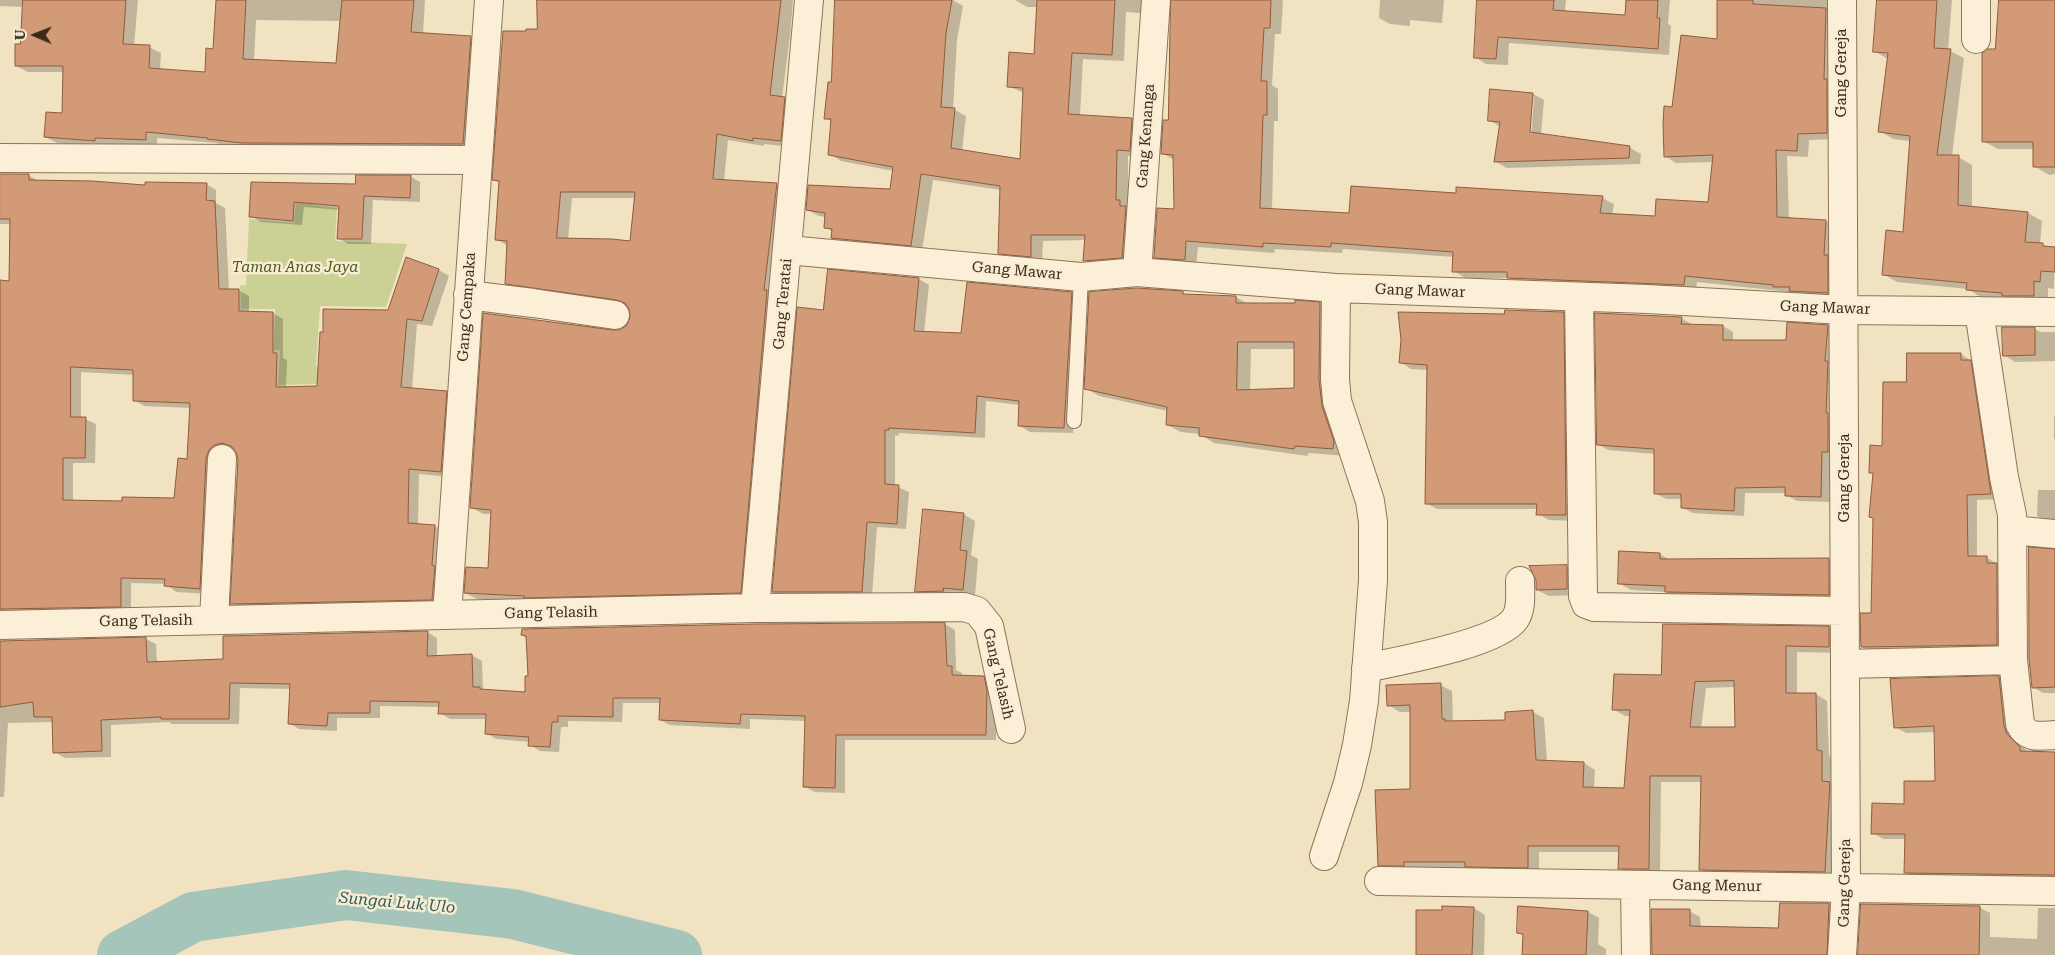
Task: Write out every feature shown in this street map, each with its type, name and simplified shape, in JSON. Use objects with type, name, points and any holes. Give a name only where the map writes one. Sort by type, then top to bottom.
[{"type":"street","name":"Gang Cempaka","points":[[447,615],[489,0]]},
{"type":"street","name":"Gang Teratai","points":[[755,608],[788,250],[804,38],[809,0]]},
{"type":"street","name":"Gang Kenanga","points":[[1136,272],[1156,0]]},
{"type":"street","name":"Gang Gereja","points":[[1842,0],[1846,888],[1842,955]]},
{"type":"street","points":[[1976,0],[1976,38]]},
{"type":"street","points":[[0,158],[477,160]]},
{"type":"street","name":"Gang Mawar","points":[[788,250],[1081,277],[1136,272],[1336,288],[1844,310],[2055,312]]},
{"type":"street","points":[[1324,856],[1348,783],[1358,745],[1373,580],[1373,522],[1370,501],[1337,401],[1335,380],[1336,288]]},
{"type":"street","points":[[468,295],[615,315]]},
{"type":"street","points":[[1578,297],[1583,596],[1586,604],[1594,607],[1845,611]]},
{"type":"street","points":[[1979,312],[2004,477],[2012,515],[2013,660],[2020,724],[2023,732],[2031,736],[2055,735]]},
{"type":"street","points":[[214,620],[222,459]]},
{"type":"street","points":[[2012,530],[2055,534]]},
{"type":"street","points":[[1366,668],[1436,652],[1489,637],[1502,630],[1514,621],[1517,614],[1520,581]]},
{"type":"street","name":"Gang Telasih","points":[[0,625],[755,608],[964,607],[977,611],[989,626],[1011,729]]},
{"type":"street","points":[[1845,664],[2013,660]]},
{"type":"street","name":"Gang Menur","points":[[1379,881],[2055,891]]},
{"type":"street","points":[[1635,885],[1636,955]]},
{"type":"lane","points":[[1074,421],[1081,277]]},
{"type":"green space","name":"Taman Anas Jaya","points":[[296,199],[313,200],[313,205],[337,208],[335,241],[407,244],[386,307],[320,306],[316,366],[325,367],[323,384],[278,385],[280,350],[274,350],[275,309],[241,309],[240,286],[246,285],[249,219],[294,223]]},
{"type":"building","points":[[23,0],[126,0],[123,44],[150,45],[149,68],[205,72],[206,48],[213,49],[216,0],[246,0],[243,59],[336,63],[342,0],[414,0],[411,32],[471,36],[463,144],[242,143],[146,132],[146,140],[95,138],[95,141],[44,137],[46,112],[62,113],[63,66],[15,66],[15,44],[20,44]]},
{"type":"building","points":[[537,0],[781,0],[770,95],[785,97],[781,141],[753,138],[753,141],[717,134],[713,179],[777,183],[764,290],[767,290],[766,304],[741,593],[524,598],[524,596],[464,593],[466,567],[488,568],[491,510],[470,508],[483,313],[613,330],[620,330],[627,325],[630,317],[629,309],[625,303],[617,300],[505,284],[507,241],[495,240],[499,181],[492,180],[503,31],[537,29]],"holes":[[[561,192],[635,192],[630,241],[557,238]]]},
{"type":"building","points":[[835,0],[952,0],[946,33],[941,107],[955,108],[951,148],[1020,159],[1023,88],[1007,87],[1009,52],[1034,54],[1037,0],[1115,0],[1112,55],[1072,53],[1068,114],[1132,118],[1130,151],[1117,150],[1116,200],[1120,200],[1120,206],[1126,206],[1122,258],[1083,261],[1085,235],[1031,235],[1031,257],[998,254],[1000,186],[921,174],[911,246],[831,238],[832,229],[824,228],[825,213],[806,210],[808,185],[890,189],[893,167],[828,155],[831,119],[824,119],[828,82],[831,82]]},
{"type":"building","points":[[1171,0],[1271,0],[1270,28],[1264,28],[1261,81],[1267,81],[1267,115],[1263,115],[1260,208],[1349,213],[1351,186],[1456,193],[1456,187],[1603,196],[1600,213],[1655,216],[1656,199],[1708,202],[1713,155],[1664,157],[1664,106],[1672,107],[1681,35],[1717,39],[1717,0],[1753,0],[1753,4],[1826,8],[1824,79],[1827,79],[1827,133],[1798,134],[1797,151],[1776,150],[1777,217],[1826,220],[1824,255],[1828,255],[1828,293],[1789,291],[1790,287],[1773,287],[1773,285],[1685,276],[1684,285],[1507,278],[1507,272],[1452,272],[1453,252],[1331,243],[1331,247],[1263,243],[1263,247],[1186,241],[1185,260],[1154,258],[1157,208],[1174,209],[1173,155],[1161,154],[1163,120],[1168,120]]},
{"type":"building","points":[[1477,0],[1554,0],[1553,10],[1625,15],[1626,0],[1658,0],[1657,18],[1660,18],[1658,49],[1498,37],[1496,59],[1474,58]]},
{"type":"building","points":[[1877,0],[1937,0],[1934,48],[1951,49],[1937,155],[1959,155],[1958,205],[2028,212],[2025,242],[2043,243],[2043,246],[2055,247],[2055,272],[2041,271],[2040,282],[2034,281],[2034,296],[2002,296],[2002,293],[1966,290],[1967,283],[1882,275],[1886,230],[1903,232],[1910,136],[1878,132],[1888,53],[1873,52]]},
{"type":"building","points":[[1999,0],[2055,0],[2055,167],[2033,167],[2033,142],[1982,142],[1982,53],[1987,49],[1995,49]]},
{"type":"building","points":[[1490,89],[1533,93],[1530,132],[1630,146],[1629,158],[1494,162],[1500,122],[1488,121]]},
{"type":"building","points":[[0,174],[29,174],[29,180],[92,181],[145,185],[145,182],[207,183],[206,200],[215,201],[219,289],[239,289],[239,311],[273,312],[273,353],[277,353],[276,387],[317,386],[320,332],[323,332],[323,309],[388,310],[406,257],[439,269],[422,321],[407,319],[401,387],[447,391],[441,472],[409,469],[408,523],[435,525],[432,565],[435,566],[432,600],[230,604],[238,460],[236,452],[231,446],[222,443],[214,445],[209,450],[206,458],[200,589],[164,586],[165,579],[121,578],[121,607],[0,609],[0,280],[9,281],[10,219],[0,219]],"holes":[[[71,367],[133,370],[133,401],[190,403],[187,459],[178,458],[174,498],[122,497],[122,501],[63,500],[63,458],[85,458],[86,417],[71,417]]]},
{"type":"building","points":[[356,175],[411,175],[410,198],[364,196],[362,239],[337,239],[339,206],[294,202],[293,221],[249,217],[251,182],[355,184]]},
{"type":"building","points":[[828,269],[919,278],[914,331],[961,333],[967,282],[1072,292],[1064,428],[1018,426],[1019,401],[977,396],[975,433],[889,428],[889,430],[885,430],[885,484],[899,485],[897,524],[867,522],[862,592],[772,592],[797,307],[823,310]]},
{"type":"building","points":[[1137,288],[1183,291],[1183,294],[1236,296],[1236,303],[1295,303],[1295,300],[1320,302],[1319,380],[1322,406],[1334,441],[1333,449],[1295,446],[1294,449],[1199,436],[1199,428],[1166,425],[1167,407],[1084,389],[1089,292]],"holes":[[[1238,342],[1294,342],[1294,388],[1237,390]]]},
{"type":"building","points":[[1505,310],[1564,312],[1566,515],[1536,515],[1537,504],[1425,504],[1427,365],[1399,363],[1401,340],[1398,312],[1504,314]]},
{"type":"building","points":[[1595,313],[1682,317],[1681,324],[1723,325],[1723,340],[1786,340],[1787,322],[1828,325],[1825,361],[1828,361],[1826,413],[1828,413],[1828,452],[1822,452],[1821,497],[1785,496],[1785,487],[1735,488],[1734,511],[1681,508],[1681,494],[1654,494],[1654,449],[1597,445]]},
{"type":"building","points":[[2002,327],[2035,327],[2035,355],[2003,356]]},
{"type":"building","points":[[1907,353],[1961,353],[1961,360],[1971,360],[1991,494],[1967,495],[1968,556],[1987,556],[1987,563],[1997,563],[1997,645],[1861,647],[1860,613],[1871,613],[1873,518],[1869,517],[1873,473],[1869,473],[1870,445],[1882,446],[1883,382],[1906,382]]},
{"type":"building","points":[[923,509],[964,513],[960,550],[967,551],[963,590],[943,588],[944,591],[915,592]]},
{"type":"building","points":[[2029,547],[2055,549],[2055,687],[2032,688],[2029,659]]},
{"type":"building","points":[[1619,551],[1660,553],[1660,559],[1829,558],[1829,595],[1665,592],[1665,586],[1618,584]]},
{"type":"building","points":[[1567,565],[1567,589],[1536,590],[1536,580],[1529,566]]},
{"type":"building","points":[[945,623],[947,666],[952,666],[952,675],[984,676],[987,690],[986,735],[836,735],[835,788],[803,787],[805,716],[741,714],[740,724],[659,720],[660,698],[613,698],[613,717],[558,716],[558,722],[552,722],[550,747],[528,746],[529,737],[485,734],[486,714],[438,714],[439,702],[370,701],[370,713],[328,713],[327,726],[288,724],[290,684],[230,683],[229,719],[161,719],[161,717],[101,720],[102,751],[53,753],[52,717],[34,717],[33,702],[0,707],[0,641],[146,637],[147,662],[223,659],[223,636],[428,631],[427,656],[472,654],[473,687],[525,692],[525,676],[528,676],[526,636],[521,635],[522,629],[755,624]]},
{"type":"building","points":[[1663,624],[1829,626],[1829,647],[1786,646],[1786,693],[1816,693],[1817,750],[1822,751],[1822,781],[1830,782],[1825,872],[1699,870],[1701,776],[1650,776],[1649,869],[1618,869],[1619,846],[1528,846],[1528,868],[1465,867],[1465,862],[1404,862],[1404,866],[1378,866],[1375,790],[1410,789],[1410,705],[1387,706],[1386,685],[1441,683],[1442,719],[1445,719],[1445,721],[1505,720],[1505,712],[1533,710],[1536,760],[1584,762],[1583,787],[1624,788],[1630,710],[1612,710],[1614,674],[1661,675]],"holes":[[[1734,681],[1735,727],[1690,727],[1695,682]]]},
{"type":"building","points":[[1999,676],[2004,726],[2007,734],[2020,747],[2020,751],[2055,752],[2055,875],[1904,873],[1905,834],[1871,834],[1872,803],[1904,804],[1904,781],[1935,781],[1934,726],[1894,728],[1890,679]]},
{"type":"building","points":[[1780,903],[1829,903],[1827,955],[1652,955],[1651,909],[1690,909],[1690,926],[1778,928]]},
{"type":"building","points":[[1861,904],[1980,906],[1979,955],[1858,955]]},
{"type":"building","points":[[1442,906],[1474,907],[1472,955],[1416,955],[1416,910],[1442,910]]},
{"type":"building","points":[[1518,906],[1588,911],[1586,955],[1522,955],[1523,934],[1517,933]]},
{"type":"waterway","name":"Sungai Luk Ulo","points":[[122,955],[193,917],[346,895],[513,914],[677,955]]}]
